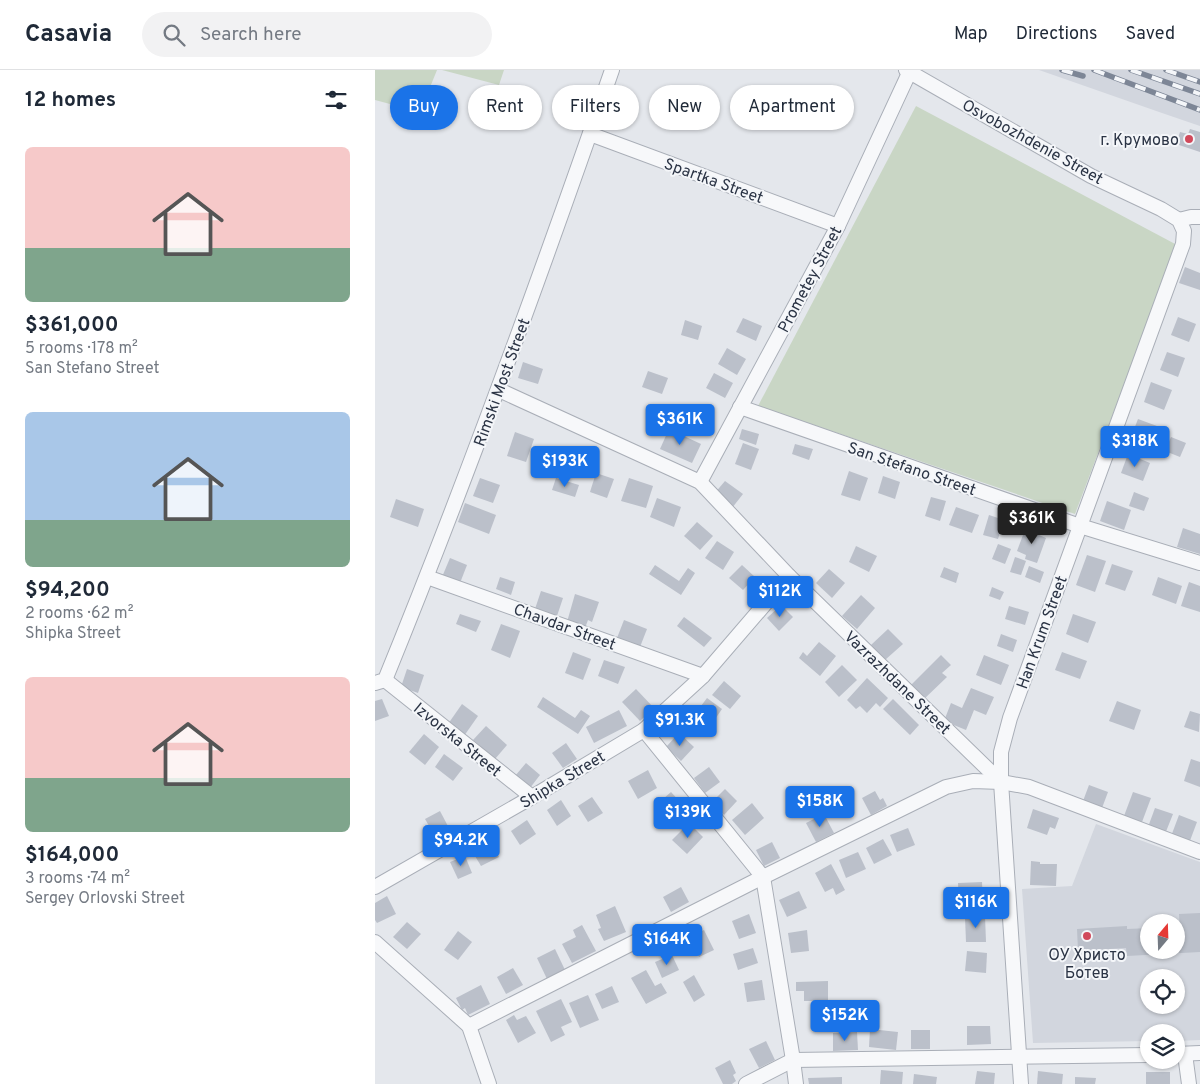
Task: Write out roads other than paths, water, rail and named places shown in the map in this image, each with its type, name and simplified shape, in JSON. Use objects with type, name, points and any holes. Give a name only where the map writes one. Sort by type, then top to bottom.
[{"type":"street","name":"Rimski Most Street","points":[[380,682],[427,577],[499,390],[612,70]]},
{"type":"street","name":"Osvobozhdenie Street","points":[[908,71],[1091,176],[1179,220]]},
{"type":"street","name":"Prometey Street","points":[[700,482],[838,226],[908,71]]},
{"type":"street","name":"Spartka Street","points":[[590,134],[838,226]]},
{"type":"street","points":[[1179,220],[1200,217]]},
{"type":"street","name":"Han Krum Street","points":[[1021,1084],[1001,782],[1001,752],[1010,718],[1183,244],[1184,231],[1179,220]]},
{"type":"street","name":"Vazrazhdane Street","points":[[499,390],[700,482],[789,576],[1001,782]]},
{"type":"street","name":"San Stefano Street","points":[[740,407],[1080,526],[1200,563]]},
{"type":"street","name":"Shipka Street","points":[[375,887],[644,730],[703,676],[789,576]]},
{"type":"street","name":"Chavdar Street","points":[[427,577],[703,676]]},
{"type":"street","name":"Izvorska Street","points":[[380,682],[532,797]]},
{"type":"street","points":[[644,730],[763,877],[796,1084]]},
{"type":"street","points":[[469,1026],[763,877],[946,787],[973,781],[1001,782],[1029,787],[1200,852]]},
{"type":"street","points":[[375,942],[469,1026],[489,1084]]},
{"type":"street","points":[[1185,1054],[1200,1053]]},
{"type":"street","points":[[746,1084],[793,1060],[1140,1054]]},
{"type":"street","points":[[1185,1069],[1189,1084]]},
{"type":"railway","points":[[1062,70],[1083,76]]},
{"type":"railway","points":[[1094,70],[1200,110]]},
{"type":"railway","points":[[1131,70],[1200,94]]},
{"type":"railway","points":[[1166,70],[1200,82]]},
{"type":"place","name":"г. Крумово","points":[[1189,139]]},
{"type":"place","name":"ОУ Христо Ботев","points":[[1087,936]]}]
